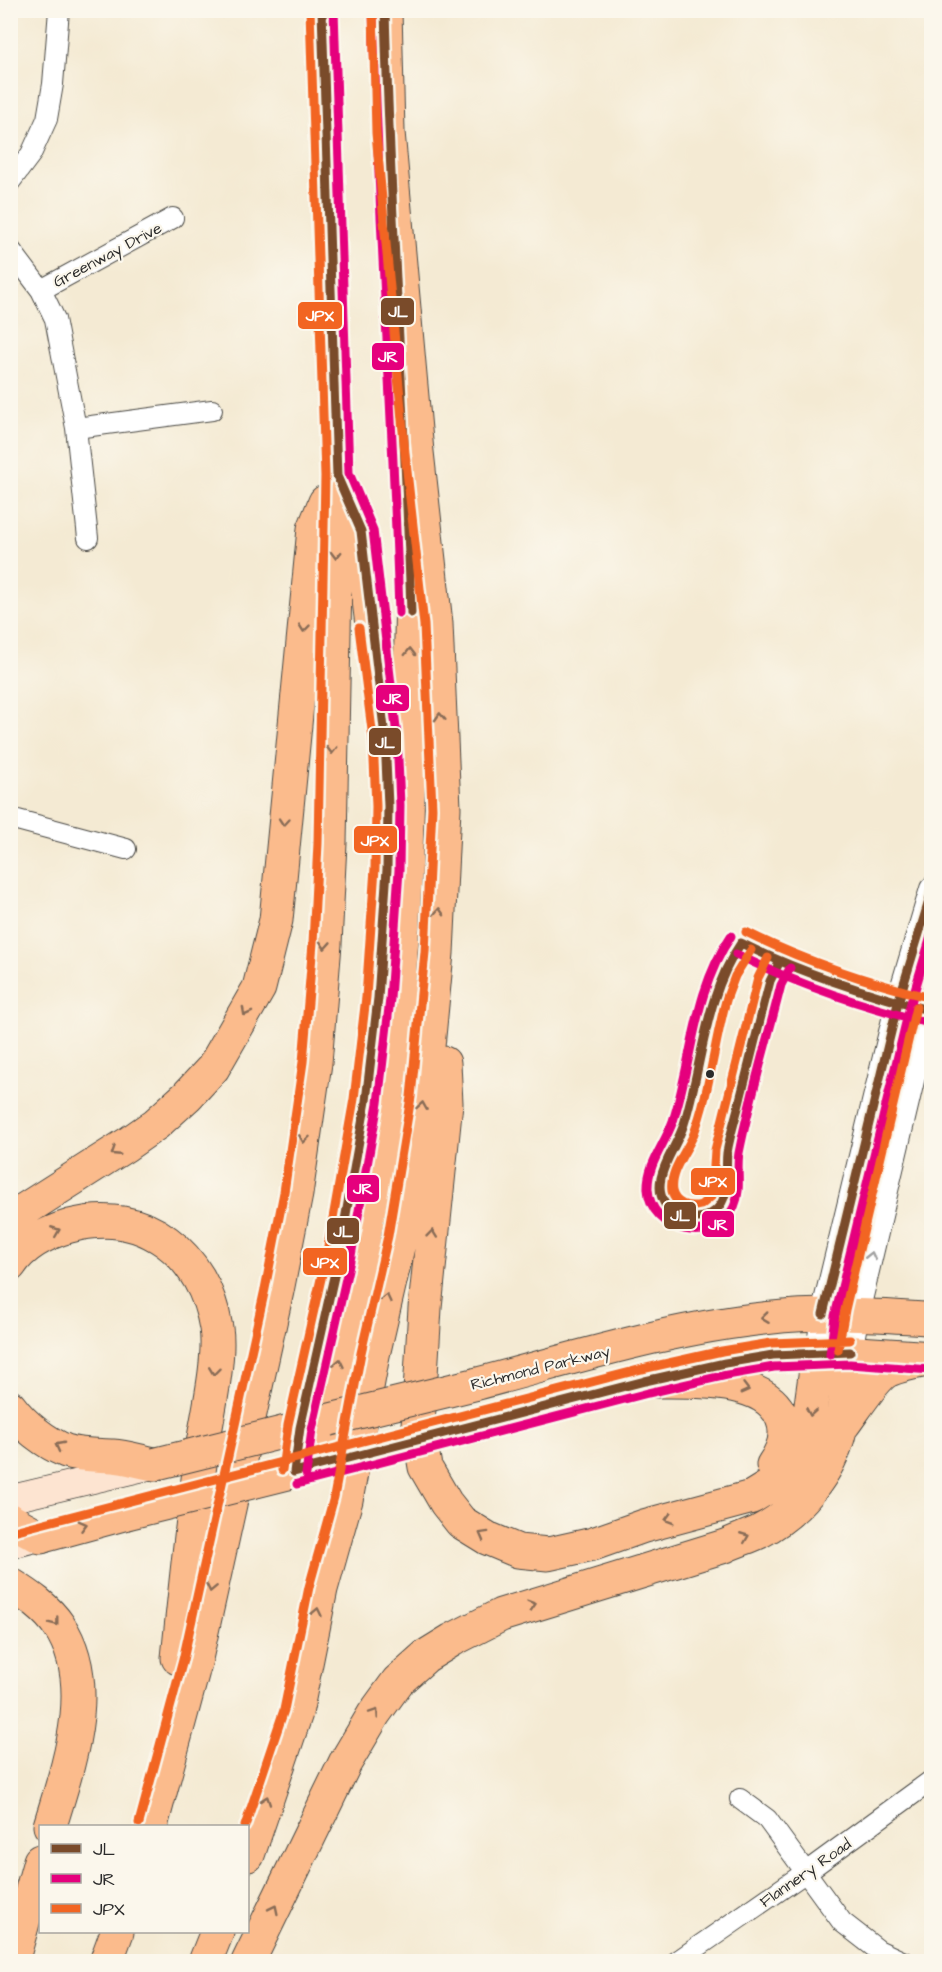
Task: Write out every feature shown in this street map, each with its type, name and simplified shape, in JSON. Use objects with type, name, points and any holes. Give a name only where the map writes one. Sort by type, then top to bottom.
[{"type":"highway","points":[[152,1825],[195,1663],[277,1291],[296,1194],[315,1063],[326,944],[330,843],[337,473],[322,10]]},
{"type":"highway","points":[[308,1469],[314,1424],[350,1254],[387,1098],[398,994],[405,865],[412,591],[388,132],[385,10]]},
{"type":"highway","points":[[249,1852],[296,1713],[321,1589],[346,1500],[373,1355],[400,1238],[423,1099],[437,953],[444,808],[436,624],[417,452],[388,132]]},
{"type":"highway","points":[[10,1219],[126,1145],[156,1124],[187,1096],[213,1068],[259,988],[276,920],[314,529],[337,473]]},
{"type":"highway","points":[[337,473],[361,531],[385,737],[388,806],[387,869],[378,998],[350,1254]]},
{"type":"highway","points":[[437,953],[446,1103],[425,1308],[418,1425],[425,1467],[446,1503],[461,1522],[487,1538],[518,1551],[548,1554],[593,1544],[644,1526],[752,1497],[778,1481],[796,1461],[807,1434],[818,1354]]},
{"type":"highway","points":[[10,1265],[17,1255],[34,1241],[58,1229],[98,1220],[118,1221],[138,1226],[174,1246],[189,1262],[211,1304],[216,1330],[215,1364],[191,1528],[165,1777]]},
{"type":"highway","name":"Richmond Parkway","points":[[155,1464],[648,1340],[717,1325],[768,1318],[857,1313],[932,1319]]},
{"type":"highway","points":[[248,1962],[345,1763],[374,1714],[398,1681],[426,1656],[501,1615],[690,1557],[760,1532],[782,1517],[815,1485],[835,1446],[840,1429],[850,1352]]},
{"type":"highway","points":[[10,1520],[26,1541],[645,1381],[773,1354],[850,1352],[932,1358]]},
{"type":"highway","points":[[840,1429],[869,1388],[887,1370],[932,1358]]},
{"type":"highway","points":[[645,1381],[722,1383],[759,1393],[778,1406],[786,1427],[782,1452],[770,1471],[729,1502]]},
{"type":"highway","points":[[10,1407],[39,1435],[65,1450],[91,1456],[116,1456],[155,1464]]},
{"type":"highway","points":[[10,1584],[42,1606],[60,1626],[70,1649],[77,1678],[78,1704],[70,1757],[51,1825]]},
{"type":"highway","points":[[12,1962],[39,1865]]},
{"type":"highway","points":[[106,1962],[117,1933]]},
{"type":"highway","points":[[205,1962],[217,1933]]},
{"type":"main road","points":[[10,1499],[155,1464]]},
{"type":"street","points":[[10,182],[31,154],[47,119],[59,10]]},
{"type":"street","name":"Greenway Drive","points":[[41,290],[173,218]]},
{"type":"street","name":"Greenway Drive","points":[[10,249],[41,290],[55,319],[76,428],[88,538]]},
{"type":"street","points":[[76,428],[212,410]]},
{"type":"street","points":[[10,818],[126,849]]},
{"type":"street","points":[[818,1354],[824,1314],[898,1003],[932,889]]},
{"type":"street","points":[[850,1352],[857,1313],[932,996]]},
{"type":"street","name":"Flannery Road","points":[[676,1962],[806,1872],[932,1780]]},
{"type":"street","points":[[740,1799],[767,1819],[842,1922],[878,1950],[904,1962]]},
{"type":"transit line","name":"JPX","points":[[139,1823],[183,1660],[265,1289],[284,1192],[303,1062],[313,943],[318,843],[325,476],[310,10]]},
{"type":"transit line","name":"JL","points":[[294,1472],[300,1428],[339,1254],[366,1101],[378,998],[387,869],[388,806],[385,737],[361,531],[337,476],[322,10]]},
{"type":"transit line","name":"JR","points":[[306,1474],[312,1430],[351,1256],[378,1103],[390,999],[399,870],[400,805],[397,736],[373,530],[349,473],[334,10]]},
{"type":"transit line","name":"JR","points":[[373,10],[399,613]]},
{"type":"transit line","name":"JPX","points":[[245,1825],[284,1710],[309,1587],[334,1497],[361,1353],[388,1236],[411,1097],[425,952],[432,808],[424,625],[405,453],[376,133],[373,10]]},
{"type":"transit line","name":"JL","points":[[385,10],[411,613]]},
{"type":"transit line","name":"JPX","points":[[282,1470],[288,1425],[327,1252],[354,1099],[366,997],[375,868],[376,806],[373,738],[359,628]]},
{"type":"transit line","name":"JL","points":[[823,1314],[898,1003],[932,891]]},
{"type":"transit line","name":"JPX","points":[[746,932],[791,953],[837,970],[931,998]]},
{"type":"transit line","name":"JR","points":[[830,1355],[835,1316],[910,1006],[932,933]]},
{"type":"transit line","name":"JR","points":[[731,936],[718,957],[701,1003],[680,1098],[670,1130],[653,1163],[648,1180],[651,1204],[660,1216],[671,1224],[685,1229],[699,1230],[713,1227],[725,1219],[734,1207],[738,1194],[739,1153],[748,1111],[781,985],[790,968]]},
{"type":"transit line","name":"JL","points":[[741,943],[719,985],[684,1124],[665,1164],[661,1178],[660,1191],[663,1201],[677,1215],[685,1218],[702,1217],[717,1209],[722,1202],[727,1184],[727,1153],[730,1139],[770,981],[779,963]]},
{"type":"transit line","name":"JL","points":[[741,943],[786,964],[833,981],[928,1010]]},
{"type":"transit line","name":"JPX","points":[[751,950],[735,976],[727,997],[699,1119],[673,1177],[672,1191],[676,1200],[683,1204],[701,1205],[712,1196],[715,1150],[758,978],[768,958]]},
{"type":"transit line","name":"JR","points":[[736,954],[828,993],[925,1022]]},
{"type":"transit line","name":"JPX","points":[[838,1350],[845,1310],[916,1007]]},
{"type":"transit line","name":"JPX","points":[[10,1532],[642,1369],[722,1351],[771,1343],[850,1340]]},
{"type":"transit line","name":"JL","points":[[294,1472],[645,1381],[725,1363],[773,1355],[850,1352]]},
{"type":"transit line","name":"JR","points":[[297,1484],[648,1393],[727,1375],[774,1367],[850,1364],[931,1370]]}]
